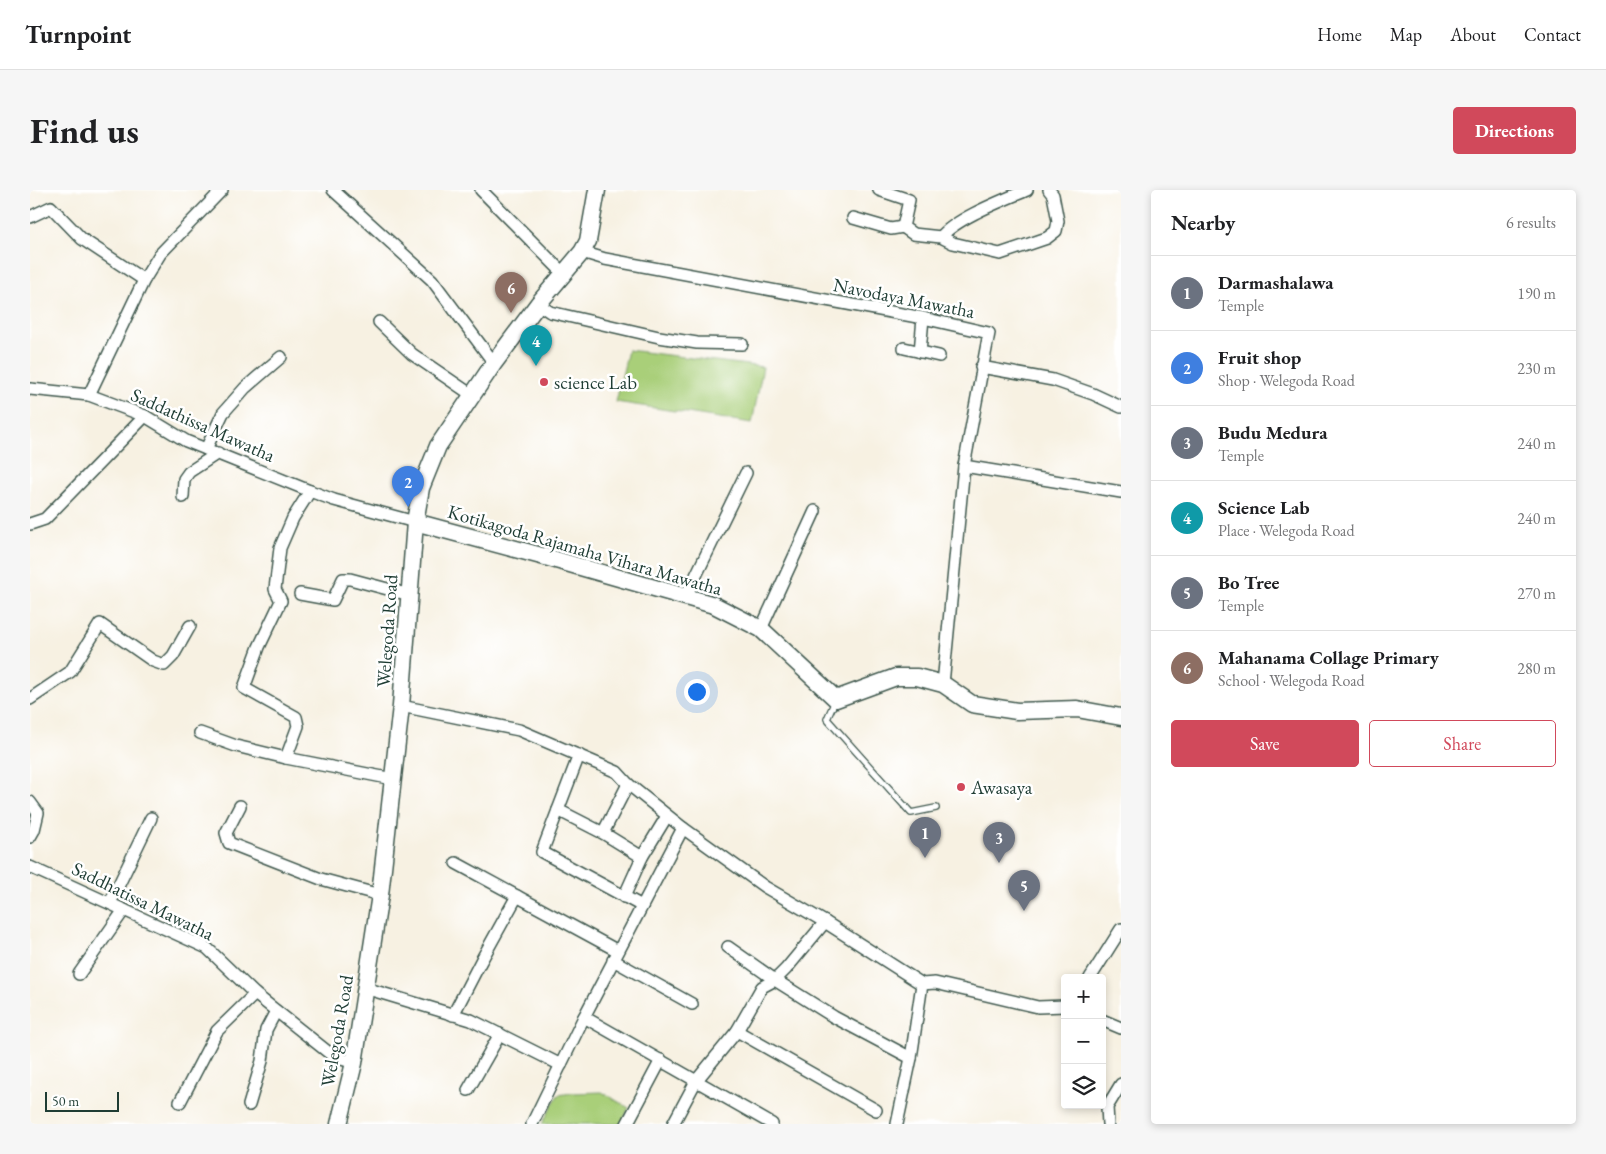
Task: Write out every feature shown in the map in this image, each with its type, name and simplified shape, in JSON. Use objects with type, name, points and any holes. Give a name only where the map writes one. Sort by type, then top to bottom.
[{"type":"street","points":[[89,395],[144,280],[160,254],[222,190]]},
{"type":"street","points":[[333,190],[432,280],[494,363]]},
{"type":"street","points":[[481,190],[564,274]]},
{"type":"street","name":"Welegoda Road","points":[[339,1124],[354,1063],[380,895],[401,706],[416,522],[421,488],[438,446],[472,395],[538,304],[582,252],[588,241],[597,190]]},
{"type":"street","points":[[879,190],[909,200],[902,227]]},
{"type":"street","points":[[942,236],[947,229],[994,204],[1027,190]]},
{"type":"street","points":[[853,218],[891,228],[902,227],[913,234],[942,236],[954,244],[1000,254],[1047,238],[1056,231],[1058,220],[1053,195],[1049,190]]},
{"type":"street","points":[[30,217],[52,207],[82,239],[144,280]]},
{"type":"street","name":"Navodaya Mawatha","points":[[582,252],[605,259],[923,318],[989,333],[981,367],[964,466],[943,684]]},
{"type":"street","points":[[538,304],[550,312],[659,337],[697,343],[742,344]]},
{"type":"street","points":[[920,352],[923,318]]},
{"type":"street","points":[[379,322],[412,354],[472,395]]},
{"type":"street","points":[[904,348],[939,356]]},
{"type":"street","points":[[206,448],[223,413],[245,388],[281,357]]},
{"type":"street","points":[[981,367],[1053,380],[1094,394],[1121,407]]},
{"type":"street","name":"Saddathissa Mawatha","points":[[30,389],[89,395],[146,416],[186,441],[334,500],[416,522]]},
{"type":"street","points":[[30,524],[45,519],[146,416]]},
{"type":"street","points":[[183,497],[184,479],[189,472],[218,453]]},
{"type":"street","points":[[964,466],[1121,492]]},
{"type":"street","points":[[686,596],[746,473]]},
{"type":"street","points":[[286,758],[298,726],[296,717],[244,688],[259,647],[281,601],[275,589],[280,548],[293,518],[310,490]]},
{"type":"street","points":[[761,629],[815,511]]},
{"type":"street","name":"Kotikagoda Rajamaha Vihara Mawatha","points":[[416,522],[714,605],[761,629],[836,699]]},
{"type":"street","points":[[300,594],[333,600],[343,579],[350,579],[410,595]]},
{"type":"street","points":[[30,699],[70,672],[100,624],[152,661],[164,665],[173,656],[190,626]]},
{"type":"street","points":[[836,699],[896,677],[917,677],[943,684],[972,704],[1017,710],[1077,709],[1121,717]]},
{"type":"street","points":[[401,706],[519,730],[617,772],[628,784],[667,816],[765,888],[825,922],[922,984],[935,983],[1038,1007],[1061,1006]]},
{"type":"street","points":[[200,733],[236,746],[286,758],[393,779]]},
{"type":"street","points":[[579,755],[542,852],[642,906]]},
{"type":"street","points":[[603,833],[628,784]]},
{"type":"street","points":[[30,802],[38,813],[34,830],[30,837]]},
{"type":"street","points":[[240,806],[226,834],[229,843],[321,879],[380,895]]},
{"type":"street","points":[[558,810],[603,833],[642,858]]},
{"type":"street","points":[[624,897],[642,858],[667,816]]},
{"type":"street","points":[[110,903],[151,818]]},
{"type":"street","points":[[532,1124],[584,1017],[683,828]]},
{"type":"street","points":[[456,863],[517,896],[692,1004]]},
{"type":"street","name":"Saddhatissa Mawatha","points":[[30,867],[207,948],[255,994],[333,1056],[354,1063]]},
{"type":"street","points":[[453,1015],[517,896]]},
{"type":"street","points":[[79,974],[124,910]]},
{"type":"street","points":[[673,1124],[696,1080],[737,1031],[762,987],[775,980],[786,969],[825,922]]},
{"type":"street","points":[[1093,974],[1121,929]]},
{"type":"street","points":[[728,947],[834,1018],[911,1058]]},
{"type":"street","points":[[897,1124],[911,1058],[922,984]]},
{"type":"street","points":[[365,988],[471,1020],[561,1065]]},
{"type":"street","points":[[180,1102],[217,1031],[255,994]]},
{"type":"street","points":[[249,1105],[262,1061],[266,1030],[276,1011]]},
{"type":"street","points":[[584,1017],[696,1080],[759,1121],[772,1124]]},
{"type":"street","points":[[1106,1022],[1121,1028]]},
{"type":"street","points":[[737,1031],[876,1110]]},
{"type":"street","points":[[468,1090],[500,1034]]},
{"type":"street","points":[[627,1124],[661,1060]]},
{"type":"street","points":[[1108,1124],[1107,1107],[1121,1084]]},
{"type":"lane","points":[[836,699],[827,719],[911,813],[936,808]]},
{"type":"green space","points":[[628,350],[763,367],[752,423],[616,402]]},
{"type":"green space","points":[[602,1092],[629,1108],[621,1124],[542,1124],[558,1095]]},
{"type":"place","name":"Mahanama Collage Primary","points":[[511,313]]},
{"type":"place","name":"Science Lab","points":[[536,366]]},
{"type":"place","name":"science Lab","points":[[544,382]]},
{"type":"place","name":"Fruit shop","points":[[408,507]]},
{"type":"place","name":"Awasaya","points":[[961,787]]},
{"type":"place","name":"Darmashalawa","points":[[925,858]]},
{"type":"place","name":"Budu Medura","points":[[999,863]]},
{"type":"place","name":"Bo Tree","points":[[1024,911]]}]
